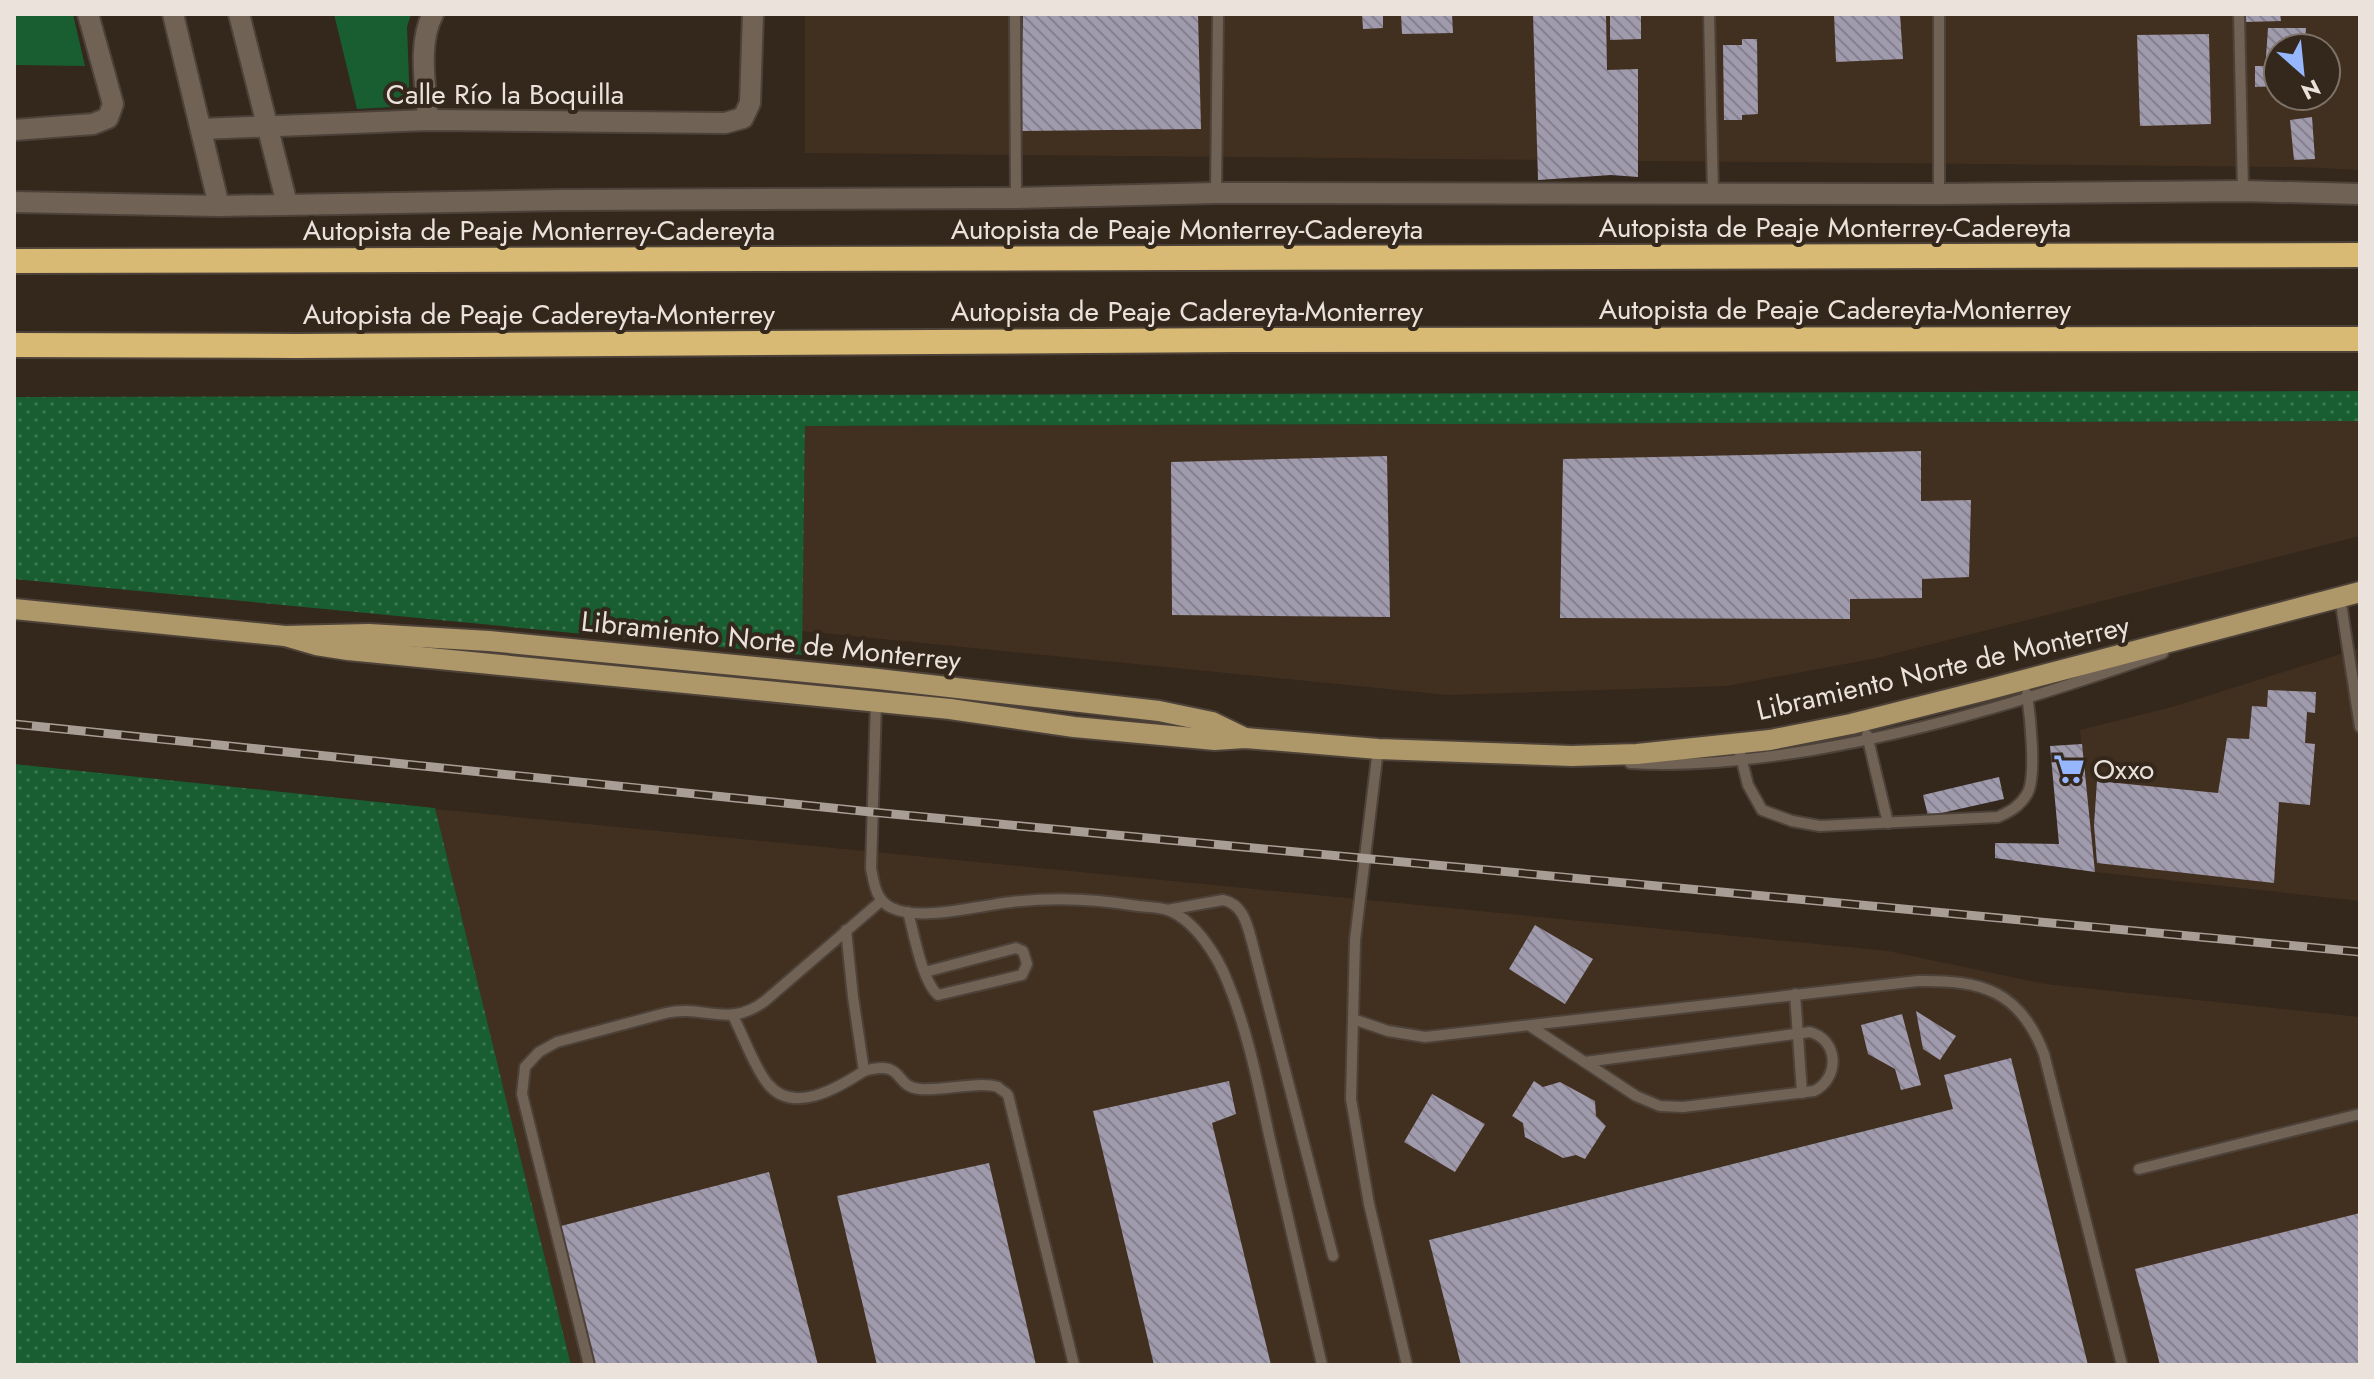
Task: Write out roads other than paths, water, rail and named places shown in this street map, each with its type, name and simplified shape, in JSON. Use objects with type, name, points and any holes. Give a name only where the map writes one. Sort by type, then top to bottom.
[{"type":"highway","name":"Autopista de Peaje Monterrey-Cadereyta","points":[[14,261],[2360,255]]},
{"type":"highway","name":"Autopista de Peaje Cadereyta-Monterrey","points":[[14,345],[2360,339]]},
{"type":"main road","name":"Libramiento Norte de Monterrey","points":[[285,636],[348,650],[950,709],[1074,727],[1215,740],[1245,738],[1378,749],[1572,756],[1740,752],[1770,740],[1866,730],[2027,689],[2235,625],[2350,594]]},
{"type":"main road","name":"Libramiento Norte de Monterrey","points":[[14,609],[285,636],[399,635],[670,658],[1060,699],[1189,716],[1212,722],[1245,738]]},
{"type":"main road","points":[[670,658],[724,673],[837,688],[876,702],[906,698],[1060,699]]},
{"type":"street","points":[[14,130],[93,124],[108,118],[113,104],[88,14]]},
{"type":"street","points":[[173,14],[219,206]]},
{"type":"street","points":[[239,14],[287,204]]},
{"type":"street","points":[[428,120],[425,44],[433,14]]},
{"type":"street","name":"Calle Río la Boquilla","points":[[201,129],[428,120],[725,123],[743,118],[750,103],[753,14]]},
{"type":"street","points":[[14,202],[219,206],[1216,193],[1939,194],[2243,191],[2360,194]]},
{"type":"lane","points":[[1015,14],[1016,198]]},
{"type":"lane","points":[[1216,193],[1218,14]]},
{"type":"lane","points":[[1709,14],[1713,194]]},
{"type":"lane","points":[[1939,14],[1939,194]]},
{"type":"lane","points":[[2239,14],[2243,191]]},
{"type":"lane","points":[[2350,594],[2360,727]]},
{"type":"lane","points":[[1740,752],[1748,785],[1762,810],[1792,821],[1820,826],[1998,817],[2017,808],[2029,791],[2032,769],[2027,689]]},
{"type":"lane","points":[[876,702],[871,868],[881,901],[893,909],[908,912],[950,911],[1014,901],[1066,900],[1167,910],[1223,900],[1238,907],[1252,942],[1333,1256]]},
{"type":"lane","points":[[1866,730],[1888,823]]},
{"type":"lane","points":[[1378,749],[1355,940],[1351,1099],[1358,1149],[1407,1365]]},
{"type":"lane","points":[[589,1365],[522,1094],[525,1067],[539,1052],[557,1042],[677,1010],[733,1016],[758,1007],[881,901]]},
{"type":"lane","points":[[1167,910],[1185,921],[1215,957],[1228,982],[1241,1020],[1322,1365]]},
{"type":"lane","points":[[908,912],[925,972],[930,988],[938,995],[1022,975],[1027,964],[1023,951],[1016,948],[925,972]]},
{"type":"lane","points":[[846,930],[864,1071]]},
{"type":"lane","points":[[1353,1019],[1388,1031],[1425,1037],[1918,981],[1945,980],[1993,991],[2009,1000],[2036,1033],[2050,1076],[2122,1365]]},
{"type":"lane","points":[[1795,994],[1802,1093]]},
{"type":"lane","points":[[733,1016],[766,1083],[779,1095],[796,1098],[819,1095],[841,1086],[864,1071],[880,1067],[893,1068],[910,1086],[920,1089],[998,1087],[1008,1095],[1074,1365]]},
{"type":"lane","points":[[1530,1026],[1636,1096],[1660,1106],[1683,1107],[1814,1091],[1828,1081],[1833,1069],[1827,1042],[1820,1035],[1810,1032],[1585,1062]]},
{"type":"lane","points":[[2139,1169],[2360,1114]]},
{"type":"railway","points":[[14,724],[871,812],[2360,952]]},
{"type":"place","name":"Oxxo","points":[[2069,769]]}]
